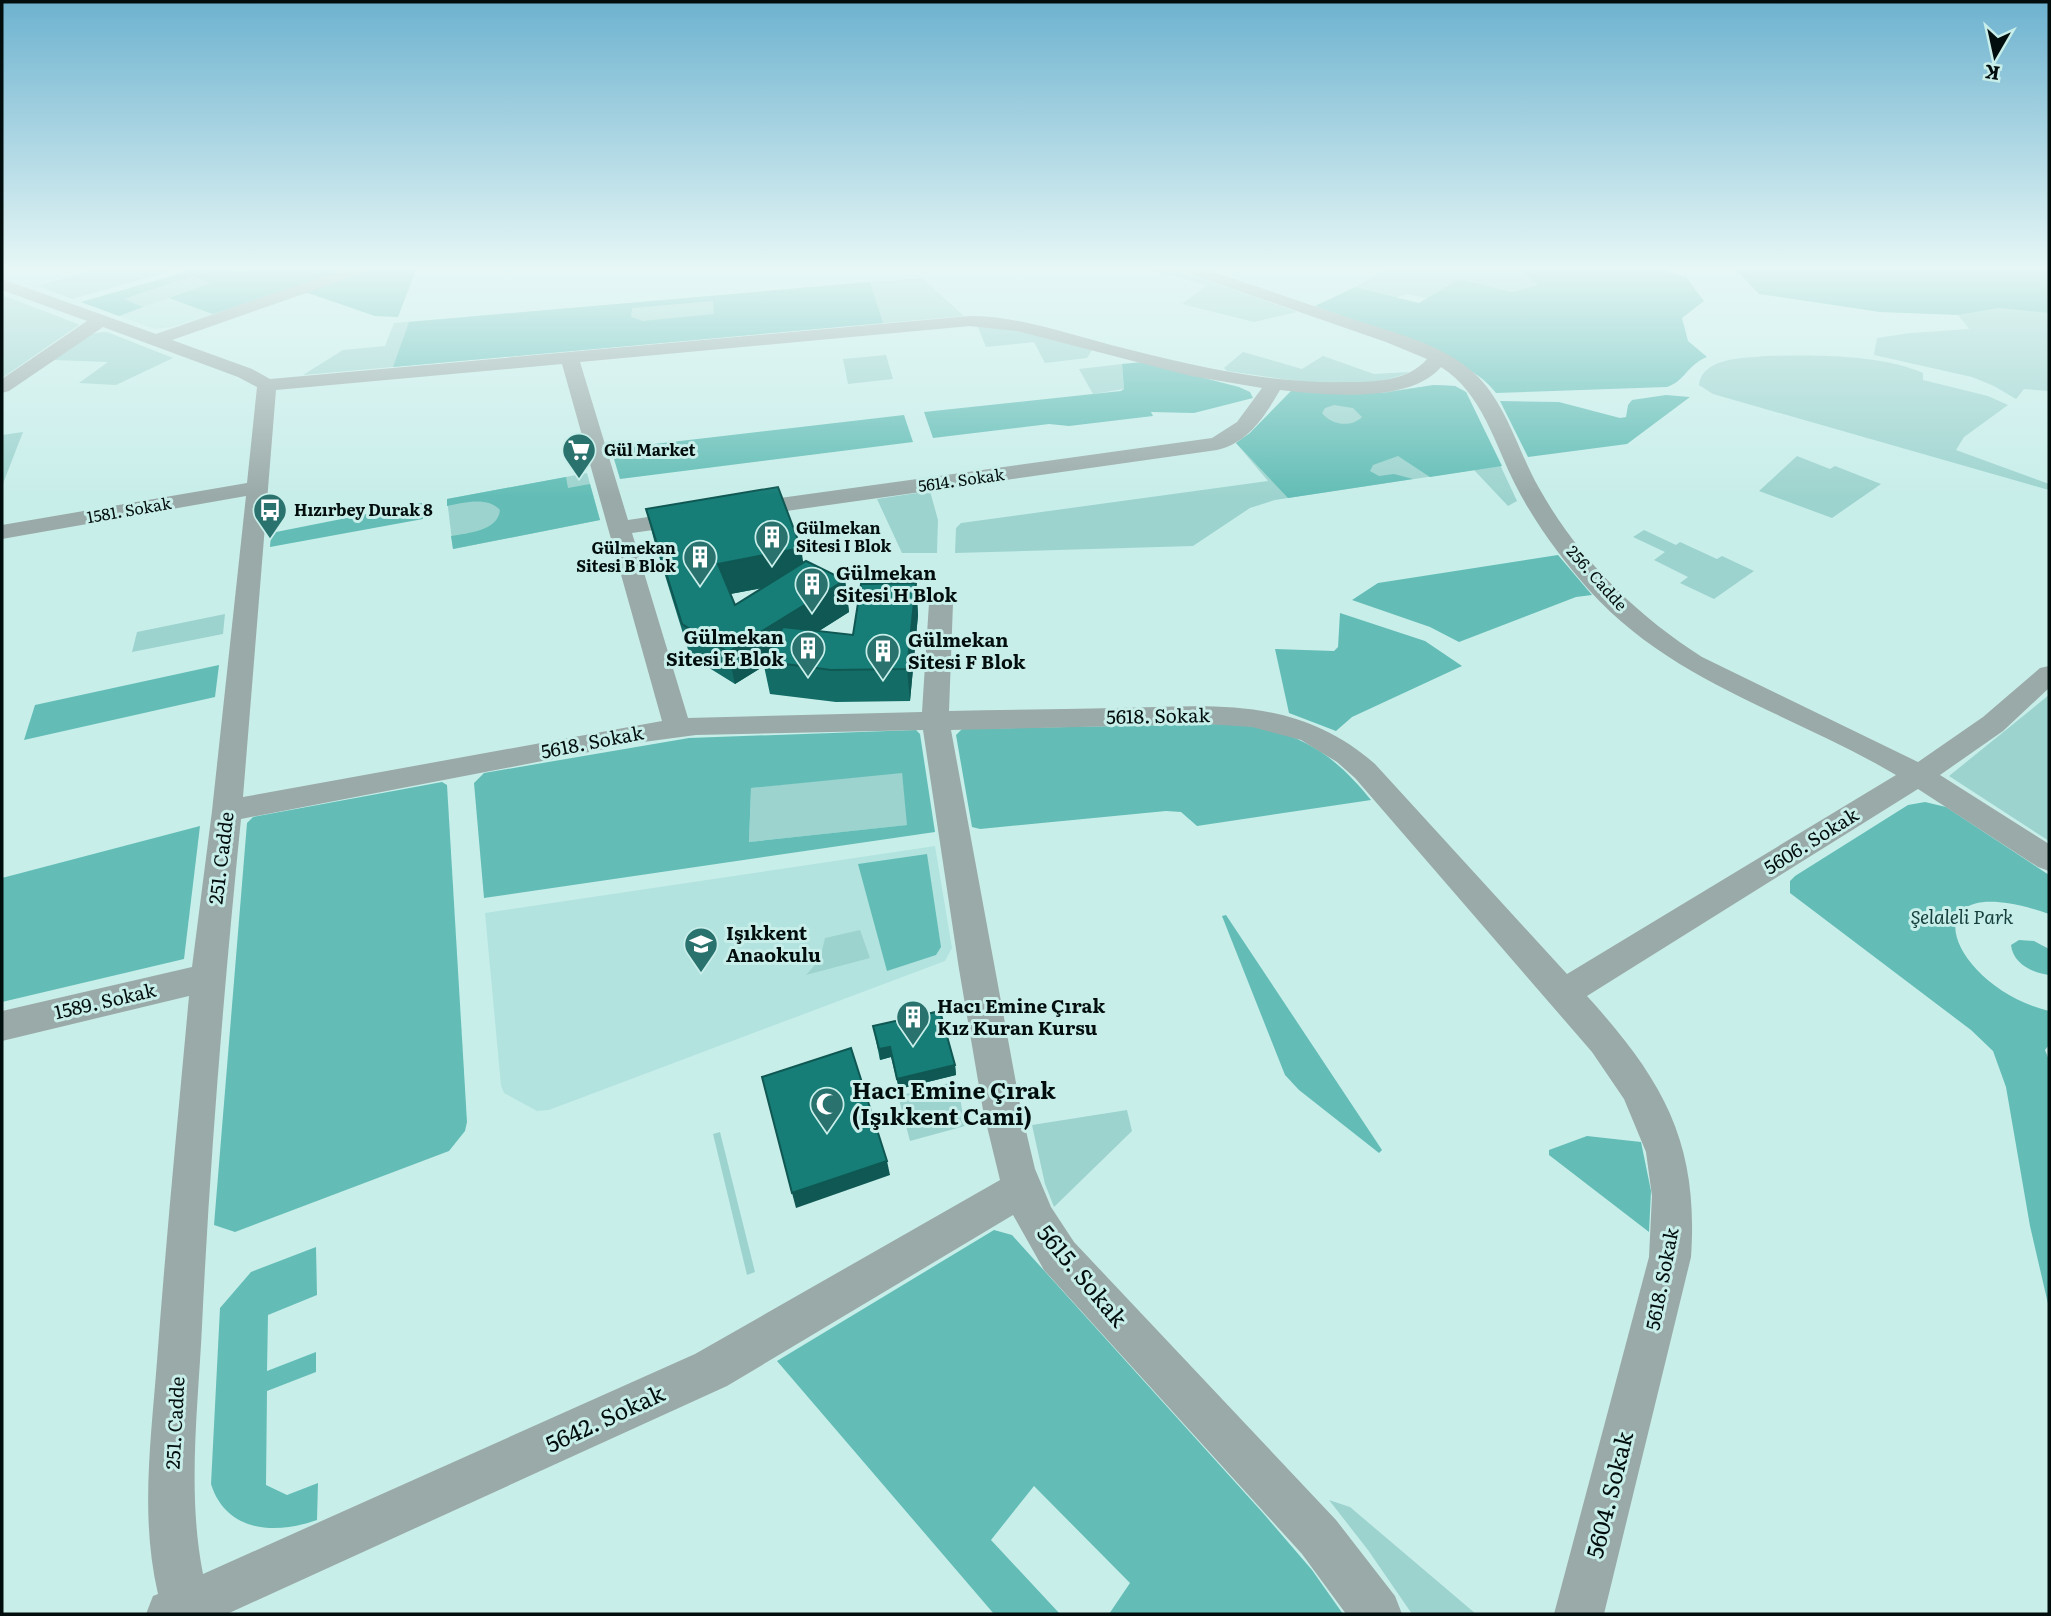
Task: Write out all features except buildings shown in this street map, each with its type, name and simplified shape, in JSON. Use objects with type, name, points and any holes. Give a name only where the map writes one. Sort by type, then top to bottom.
[{"type":"street","points":[[2,387],[63,345]]},
{"type":"street","points":[[171,345],[245,373],[267,385],[701,345]]},
{"type":"street","points":[[1092,345],[1206,374],[1275,383],[1375,389],[1421,378],[1466,376]]},
{"type":"street","name":"256. Cadde","points":[[1407,345],[1438,358],[1466,376],[1482,397],[1541,510],[1601,587],[1662,643],[1693,663],[1919,775],[2049,859]]},
{"type":"street","points":[[569,357],[677,727]]},
{"type":"street","points":[[1421,378],[1432,371],[1438,358]]},
{"type":"street","name":"5614. Sokak","points":[[729,513],[1217,444],[1241,430],[1255,415],[1275,383]]},
{"type":"street","name":"251. Cadde","points":[[182,1612],[170,1504],[184,1274],[208,977],[227,811],[267,385]]},
{"type":"street","name":"1581. Sokak","points":[[2,532],[257,488]]},
{"type":"street","points":[[619,528],[702,516]]},
{"type":"street","name":"5615. Sokak","points":[[941,603],[935,719],[978,982],[1007,1136],[1021,1189],[1042,1232],[1059,1256],[1319,1537],[1377,1614]]},
{"type":"street","name":"5606. Sokak","points":[[1563,994],[1976,738],[2049,674]]},
{"type":"street","name":"5618. Sokak","points":[[227,811],[677,727],[935,719],[1223,715],[1286,723],[1317,735],[1343,751],[1365,771],[1602,1039],[1639,1089],[1661,1136],[1669,1163],[1674,1199],[1670,1257],[1641,1375]]},
{"type":"street","name":"1589. Sokak","points":[[2,1026],[208,977]]},
{"type":"street","name":"5642. Sokak","points":[[182,1612],[711,1370],[1021,1189]]},
{"type":"street","name":"5604. Sokak","points":[[1579,1614],[1641,1375]]},
{"type":"shaded area","points":[[2,345],[49,345],[2,378]]},
{"type":"shaded area","points":[[75,345],[141,345],[173,358],[116,385],[79,383],[108,362],[54,360]]},
{"type":"shaded area","points":[[401,345],[633,345],[393,367]]},
{"type":"shaded area","points":[[634,345],[303,375],[343,350],[385,346]]},
{"type":"shaded area","points":[[1036,345],[1074,345],[1092,350],[1087,358],[1045,363]]},
{"type":"shaded area","points":[[1420,345],[1693,345],[1707,357],[1667,387],[1496,393],[1483,379]]},
{"type":"shaded area","points":[[1876,345],[2049,345],[2049,391],[2024,389],[2016,399],[1972,377],[1874,355]]},
{"type":"shaded area","points":[[1243,352],[1302,369],[1323,356],[1374,374],[1409,372],[1390,379],[1344,384],[1227,371],[1224,368]]},
{"type":"shaded area","points":[[886,355],[893,379],[848,384],[843,359]]},
{"type":"shaded area","points":[[1767,356],[1846,357],[1887,362],[1923,373],[1923,380],[1988,396],[2008,405],[1964,437],[1956,450],[2049,484],[2049,490],[1713,394],[1699,385],[1702,376],[1716,364]]},
{"type":"shaded area","points":[[1142,362],[1239,387],[1250,392],[1253,398],[1194,413],[1151,412],[1153,416],[1069,426],[1049,424],[933,438],[924,412],[1121,391],[1124,389],[1122,364]]},
{"type":"shaded area","points":[[1122,364],[1124,389],[1093,394],[1079,369]]},
{"type":"shaded area","points":[[1433,385],[1455,386],[1466,392],[1502,466],[1430,477],[1398,456],[1373,465],[1370,471],[1379,476],[1394,474],[1413,479],[1288,498],[1236,443],[1250,433],[1293,389],[1383,393]],"holes":[[[1334,405],[1353,408],[1362,417],[1347,424],[1330,420],[1322,413],[1325,408]]]},
{"type":"shaded area","points":[[1439,385],[1455,386],[1466,392],[1517,501],[1508,506],[1474,470],[1275,500],[1250,508],[1193,546],[955,553],[956,528],[961,523],[1268,481],[1236,443],[1250,433],[1293,389],[1373,393]]},
{"type":"shaded area","points":[[1666,395],[1690,397],[1627,444],[1528,457],[1500,401],[1559,402],[1620,418],[1626,417],[1628,405],[1632,400]]},
{"type":"shaded area","points":[[904,415],[913,442],[620,479],[611,449]]},
{"type":"shaded area","points":[[23,432],[2,486],[2,435]]},
{"type":"shaded area","points":[[1797,456],[1830,469],[1835,466],[1881,484],[1832,518],[1759,491]]},
{"type":"shaded area","points":[[587,473],[600,520],[453,549],[447,499]]},
{"type":"shaded area","points":[[566,477],[568,488],[590,484],[600,520],[453,549],[451,536],[488,527],[498,517],[500,510],[482,502],[447,506],[447,499]]},
{"type":"shaded area","points":[[930,491],[938,520],[937,553],[902,553],[877,499]]},
{"type":"shaded area","points":[[422,503],[423,519],[270,547],[271,533]]},
{"type":"shaded area","points":[[1644,530],[1676,545],[1680,542],[1717,559],[1722,556],[1754,571],[1714,599],[1680,583],[1688,577],[1654,560],[1665,552],[1633,537]]},
{"type":"shaded area","points":[[1558,555],[1592,595],[1576,597],[1459,642],[1430,627],[1352,600],[1378,583]]},
{"type":"shaded area","points":[[1340,613],[1425,641],[1462,666],[1352,717],[1336,731],[1289,713],[1275,649],[1334,651],[1338,647]]},
{"type":"shaded area","points":[[225,614],[223,634],[132,652],[137,632]]},
{"type":"shaded area","points":[[219,665],[215,697],[24,740],[35,705]]},
{"type":"shaded area","points":[[2049,695],[2049,841],[1949,776]]},
{"type":"shaded area","points":[[1223,724],[1269,730],[1307,744],[1340,767],[1371,800],[1197,826],[1181,812],[1166,811],[980,829],[972,827],[956,735],[962,729]]},
{"type":"shaded area","points":[[916,730],[920,734],[935,832],[484,898],[474,783],[484,773],[689,738]],"holes":[[[902,773],[907,825],[749,842],[751,788]]]},
{"type":"shaded area","points":[[902,772],[908,825],[749,842],[751,788]]},
{"type":"shaded area","points":[[442,782],[447,785],[467,1122],[465,1131],[449,1151],[235,1232],[214,1225],[247,823],[253,817]]},
{"type":"shaded area","name":"Şelaleli Park","points":[[1925,802],[1946,807],[2049,875],[2049,914],[2003,902],[1973,904],[1958,916],[1956,934],[1966,956],[1985,978],[2014,998],[2049,1011],[2049,1045],[2045,1050],[2049,1060],[2049,1308],[2030,1226],[2006,1087],[1993,1051],[1971,1030],[1790,893],[1790,881],[1795,876],[1908,805]]},
{"type":"shaded area","points":[[200,826],[184,959],[2,1002],[2,878]]},
{"type":"shaded area","name":"Işıkkent Anaokulu","points":[[935,846],[952,948],[945,961],[549,1110],[537,1111],[504,1093],[501,1086],[485,913]]},
{"type":"shaded area","points":[[927,854],[941,947],[936,955],[887,971],[858,864]]},
{"type":"shaded area","points":[[1226,915],[1382,1150],[1379,1153],[1299,1090],[1285,1075],[1222,916]]},
{"type":"shaded area","points":[[860,930],[870,958],[806,975],[820,959],[825,938]]},
{"type":"shaded area","points":[[2019,940],[2034,941],[2049,949],[2049,975],[2030,970],[2020,962],[2011,945]]},
{"type":"shaded area","points":[[957,1081],[965,1126],[910,1141],[898,1096]]},
{"type":"shaded area","points":[[1127,1110],[1132,1131],[1054,1207],[1045,1184],[1032,1125]]},
{"type":"shaded area","points":[[720,1132],[755,1272],[747,1275],[713,1134]]},
{"type":"shaded area","points":[[1587,1136],[1641,1142],[1651,1191],[1649,1232],[1549,1155],[1549,1150]]},
{"type":"shaded area","points":[[994,1230],[1012,1235],[1263,1513],[1312,1570],[1343,1614],[1109,1614],[1130,1583],[1034,1486],[991,1540],[1060,1614],[994,1614],[777,1361]]},
{"type":"shaded area","points":[[316,1247],[317,1295],[268,1315],[267,1371],[316,1352],[316,1372],[267,1391],[266,1485],[287,1495],[318,1483],[317,1520],[285,1527],[254,1526],[228,1512],[218,1500],[211,1484],[220,1308],[251,1272]]},
{"type":"shaded area","points":[[1329,1500],[1350,1507],[1476,1614],[1412,1614]]},
{"type":"place","name":"Gül Market","points":[[579,480]]},
{"type":"place","name":"Hızırbey Durak 8","points":[[270,540]]},
{"type":"place","name":"Gülmekan Sitesi I Blok","points":[[772,567]]},
{"type":"place","name":"Gülmekan Sitesi B Blok","points":[[700,587]]},
{"type":"place","name":"Gülmekan Sitesi H Blok","points":[[812,614]]},
{"type":"place","name":"Gülmekan Sitesi E Blok","points":[[808,678]]},
{"type":"place","name":"Gülmekan Sitesi F Blok","points":[[883,681]]},
{"type":"place","name":"Işıkkent Anaokulu","points":[[701,974]]},
{"type":"place","name":"Hacı Emine Çırak Kız Kuran Kursu","points":[[913,1047]]},
{"type":"place","name":"Hacı Emine Çırak (Işıkkent Cami)","points":[[827,1134]]}]
